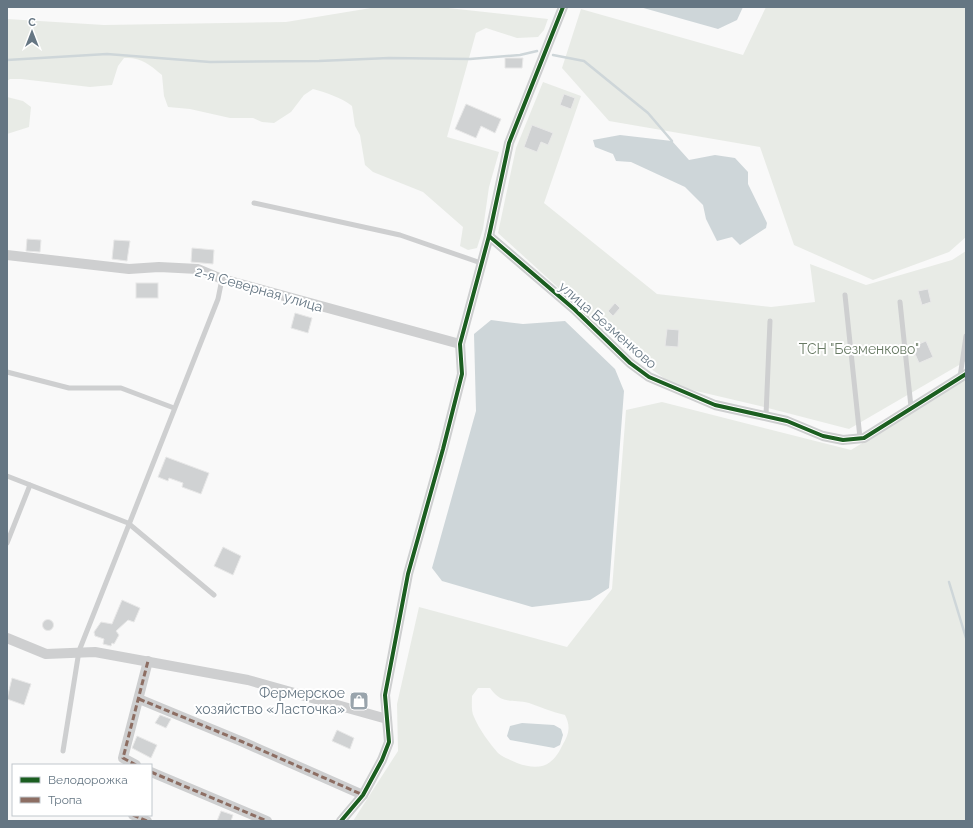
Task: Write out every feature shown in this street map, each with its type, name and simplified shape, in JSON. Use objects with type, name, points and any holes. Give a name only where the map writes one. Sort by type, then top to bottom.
[{"type":"street","points":[[341,821],[363,795],[382,760],[389,742],[385,695],[408,574],[462,374],[460,344],[489,236],[510,143],[562,7]]},
{"type":"street","name":"улица Безменково","points":[[489,236],[574,309],[630,362],[649,377],[715,405],[766,415],[787,421],[823,436],[842,440],[864,438],[963,375]]},
{"type":"street","name":"2-я Северная улица","points":[[7,255],[129,269],[159,267],[198,269],[222,279],[460,344]]},
{"type":"street","points":[[7,638],[46,654],[79,651],[95,652],[248,680],[386,719]]},
{"type":"street","points":[[134,764],[123,758],[148,661]]},
{"type":"street","points":[[139,699],[243,742],[363,795]]},
{"type":"street","points":[[152,772],[267,821]]},
{"type":"street","points":[[135,816],[147,821]]},
{"type":"lane","points":[[254,203],[400,235],[481,263]]},
{"type":"lane","points":[[63,751],[79,651],[128,523],[218,300],[222,279]]},
{"type":"lane","points":[[845,294],[860,438]]},
{"type":"lane","points":[[900,302],[911,408]]},
{"type":"lane","points":[[766,415],[770,321]]},
{"type":"lane","points":[[963,375],[966,336]]},
{"type":"lane","points":[[7,372],[69,388],[121,388],[174,408]]},
{"type":"lane","points":[[7,476],[128,523],[214,595]]},
{"type":"lane","points":[[7,543],[30,485]]},
{"type":"green space","points":[[377,7],[439,7],[548,19],[544,30],[538,37],[517,38],[486,28],[476,33],[447,137],[499,152],[489,187],[483,229],[477,248],[468,250],[460,246],[463,227],[423,192],[373,172],[365,165],[360,135],[355,126],[352,106],[343,100],[328,94],[313,89],[304,95],[291,112],[274,123],[262,122],[253,118],[230,118],[190,109],[168,107],[164,96],[162,75],[140,60],[130,58],[124,58],[118,66],[112,85],[90,87],[21,79],[10,79],[7,81],[7,19],[104,25],[286,22]]},
{"type":"green space","points":[[766,7],[966,7],[966,237],[949,252],[873,280],[794,245],[760,147],[609,121],[562,68],[581,9],[743,55]]},
{"type":"green space","name":"ТСН \"Безменково\"","points":[[543,82],[581,96],[544,203],[657,294],[771,307],[815,302],[810,264],[866,285],[952,260],[966,251],[966,361],[849,429],[675,386],[637,359],[498,233],[516,148]]},
{"type":"green space","points":[[7,97],[23,101],[31,107],[29,127],[7,134]]},
{"type":"green space","points":[[966,379],[966,821],[353,821],[398,751],[397,704],[419,607],[567,647],[612,589],[626,410],[662,402],[851,450]],"holes":[[[478,688],[490,688],[495,694],[503,699],[529,703],[565,715],[569,727],[568,734],[554,759],[544,765],[532,767],[517,763],[498,753],[476,722],[472,707],[472,696]]]},
{"type":"shaded area","points":[[640,7],[743,7],[737,20],[718,29]]},
{"type":"shaded area","points":[[620,135],[672,141],[689,160],[715,155],[735,158],[748,172],[748,184],[767,223],[766,228],[740,245],[732,237],[717,241],[706,219],[703,205],[685,187],[631,162],[616,161],[613,154],[595,147],[593,140]]},
{"type":"shaded area","points":[[491,320],[523,324],[565,321],[615,369],[624,391],[609,588],[590,600],[532,607],[442,581],[432,568],[476,411],[474,334]]},
{"type":"shaded area","points":[[522,723],[554,725],[561,729],[563,735],[560,745],[554,748],[510,740],[507,736],[510,726]]},
{"type":"building","points":[[505,58],[523,58],[522,68],[505,68]]},
{"type":"building","points":[[564,94],[575,98],[571,109],[560,105]]},
{"type":"building","points":[[466,104],[501,119],[495,133],[481,126],[476,138],[455,129]]},
{"type":"building","points":[[532,125],[553,133],[548,145],[541,142],[537,152],[524,147]]},
{"type":"building","points":[[27,239],[41,240],[40,252],[26,251]]},
{"type":"building","points":[[114,240],[130,241],[127,261],[112,259]]},
{"type":"building","points":[[192,248],[214,250],[213,264],[191,262]]},
{"type":"building","points":[[136,283],[158,283],[158,298],[136,298]]},
{"type":"building","points":[[928,289],[931,302],[922,305],[918,291]]},
{"type":"building","points":[[615,303],[620,308],[613,316],[608,311]]},
{"type":"building","points":[[295,313],[312,318],[308,333],[291,328]]},
{"type":"building","points":[[667,329],[679,330],[678,347],[665,346]]},
{"type":"building","points":[[926,341],[933,357],[919,363],[912,347]]},
{"type":"building","points":[[166,457],[209,473],[201,494],[182,487],[183,483],[169,478],[168,481],[158,477]]},
{"type":"building","points":[[223,547],[241,556],[233,575],[214,566]]},
{"type":"building","points":[[122,600],[140,608],[134,622],[128,620],[116,631],[119,635],[114,644],[112,643],[111,646],[103,644],[104,639],[95,636],[94,632],[101,622],[112,624]]},
{"type":"building","points":[[48,619],[52,621],[54,625],[52,629],[48,631],[44,629],[42,625],[44,621]]},
{"type":"building","points":[[12,678],[31,684],[24,705],[7,699]]},
{"type":"building","points":[[160,715],[171,719],[166,728],[155,723]]},
{"type":"building","points":[[337,730],[354,738],[350,749],[332,741]]},
{"type":"building","points":[[137,736],[157,745],[151,758],[132,748]]},
{"type":"building","points":[[221,811],[233,815],[231,821],[217,821]]},
{"type":"waterway","points":[[7,60],[107,54],[210,62],[319,61],[389,58],[470,59],[520,55],[537,51]]},
{"type":"waterway","points":[[553,55],[584,61],[648,113],[672,141]]},
{"type":"waterway","points":[[949,582],[966,638]]},
{"type":"marked path","points":[[134,764],[123,758],[148,661]]},
{"type":"marked path","points":[[139,699],[243,742],[363,795]]},
{"type":"marked path","points":[[152,772],[267,821]]},
{"type":"marked path","points":[[135,816],[147,821]]},
{"type":"cycle path","points":[[341,821],[363,795],[382,760],[389,742],[385,695],[408,574],[443,449],[462,374],[460,344],[489,236],[509,143],[563,7]]},
{"type":"cycle path","points":[[489,236],[574,309],[630,363],[649,377],[715,405],[787,421],[823,436],[843,440],[864,438],[966,374]]},
{"type":"place","name":"Фермерское хозяйство «Ласточка»","points":[[359,701]]}]
